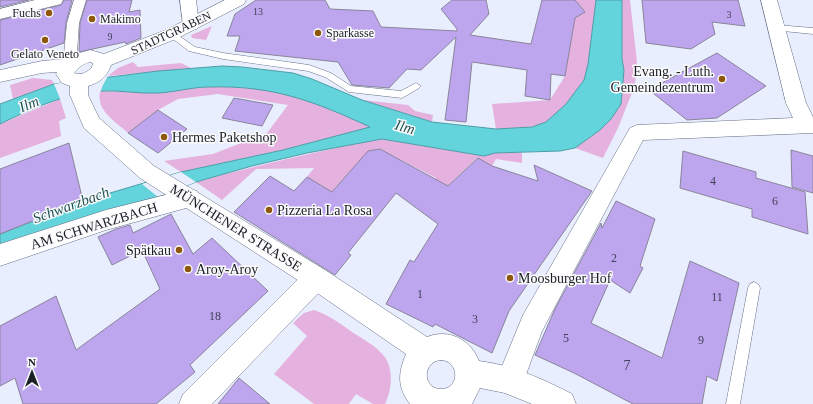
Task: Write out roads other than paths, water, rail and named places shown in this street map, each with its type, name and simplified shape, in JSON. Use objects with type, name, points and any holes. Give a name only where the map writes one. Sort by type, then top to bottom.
[{"type":"street","points":[[0,14],[55,0]]},
{"type":"street","points":[[73,62],[70,54],[73,23],[80,0]]},
{"type":"street","points":[[188,0],[191,25]]},
{"type":"street","name":"STADTGRABEN","points":[[102,62],[172,34],[238,0]]},
{"type":"street","points":[[769,0],[796,103],[802,117],[810,126]]},
{"type":"street","points":[[0,76],[73,62],[90,56],[99,59],[102,62],[102,65],[98,73],[90,78],[79,81],[70,80],[65,74],[73,62]]},
{"type":"street","name":"MÜNCHENER STRASSE","points":[[79,81],[79,95],[86,114],[96,128],[147,172],[316,278],[424,351]]},
{"type":"street","points":[[510,381],[532,324],[637,133],[810,126]]},
{"type":"street","name":"AM SCHWARZBACH","points":[[0,255],[182,194]]},
{"type":"street","points":[[194,404],[316,278]]},
{"type":"street","points":[[437,346],[445,346],[452,349],[463,359],[468,374],[467,386],[460,396],[450,403],[438,404],[424,398],[415,385],[413,370],[415,363],[424,351],[437,346]]},
{"type":"street","points":[[468,374],[494,376],[510,381],[562,404]]},
{"type":"lane","points":[[776,28],[813,31]]},
{"type":"lane","points":[[172,34],[192,49],[223,56],[308,68],[328,75],[349,89],[402,95],[416,86]]},
{"type":"lane","points":[[733,404],[754,288]]},
{"type":"water","name":"Ilm","points":[[596,0],[622,0],[622,59],[624,70],[621,104],[611,119],[600,130],[575,148],[560,151],[495,153],[484,156],[382,139],[307,153],[252,166],[196,182],[158,197],[0,246],[0,234],[83,201],[181,172],[283,150],[370,127],[311,102],[292,96],[232,87],[203,87],[158,93],[108,91],[88,92],[62,98],[0,124],[0,104],[54,84],[158,71],[222,66],[293,73],[312,79],[362,100],[432,122],[496,129],[532,127],[546,122],[566,104],[584,80],[588,64]]},
{"type":"place","name":"Fuchs","points":[[49,13]]},
{"type":"place","name":"Makimo","points":[[92,19]]},
{"type":"place","name":"Sparkasse","points":[[318,33]]},
{"type":"place","name":"Gelato Veneto","points":[[45,40]]},
{"type":"place","name":"Evang. - Luth. Gemeindezentrum","points":[[722,79]]},
{"type":"place","name":"Hermes Paketshop","points":[[164,137]]},
{"type":"place","name":"Pizzeria La Rosa","points":[[269,210]]},
{"type":"place","name":"Spätkau","points":[[179,250]]},
{"type":"place","name":"Aroy-Aroy","points":[[188,269]]},
{"type":"place","name":"Moosburger Hof","points":[[510,278]]},
{"type":"water label","name":"Schwarzbach","points":[[71,205]]}]
